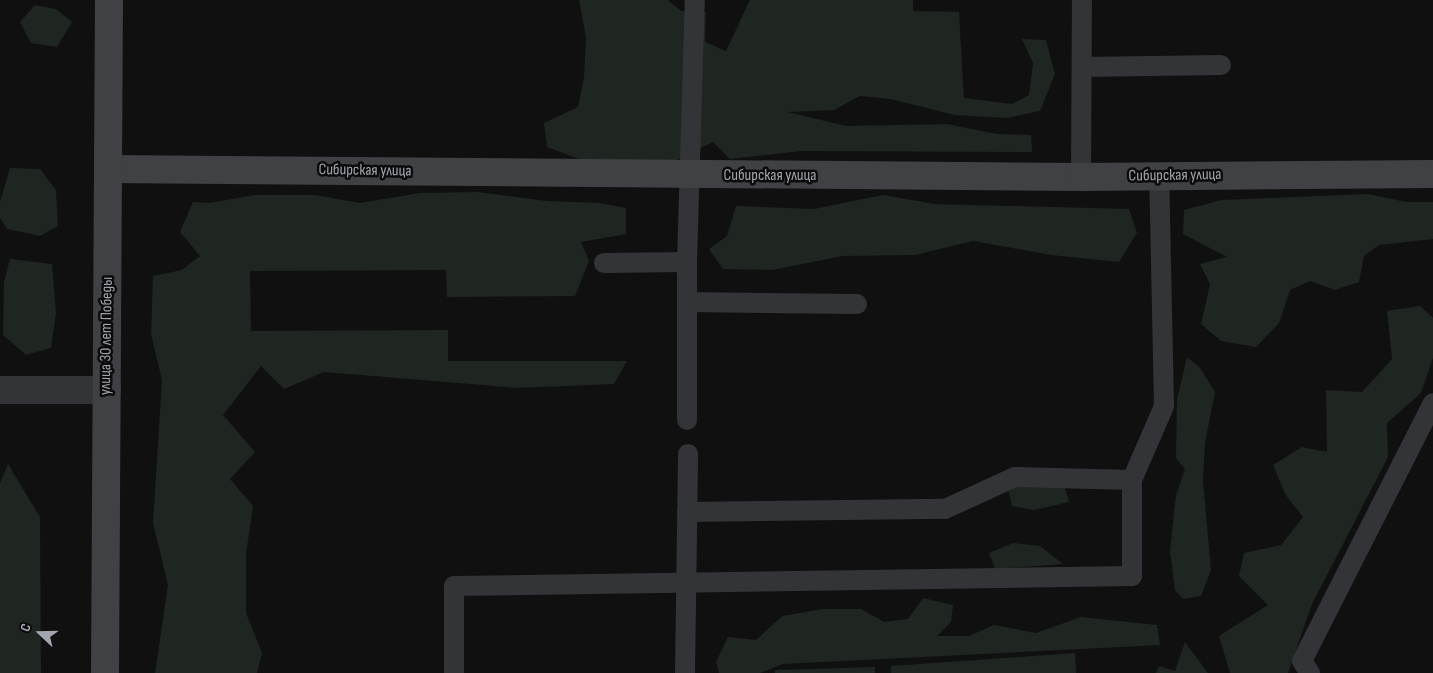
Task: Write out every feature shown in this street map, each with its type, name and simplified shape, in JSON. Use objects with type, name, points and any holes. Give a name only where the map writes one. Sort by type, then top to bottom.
[{"type":"street","name":"улица 30 лет Победы","points":[[105,673],[109,0]]},
{"type":"street","name":"Сибирская улица","points":[[108,169],[692,176],[1081,177],[1433,174]]},
{"type":"street","points":[[0,390],[106,390]]},
{"type":"lane","points":[[687,420],[687,262],[692,176],[695,0]]},
{"type":"lane","points":[[1081,177],[1082,0]]},
{"type":"lane","points":[[1082,67],[1221,65]]},
{"type":"lane","points":[[454,673],[454,586],[1132,576],[1132,480],[1164,406],[1158,176]]},
{"type":"lane","points":[[604,263],[687,262]]},
{"type":"lane","points":[[687,302],[857,304]]},
{"type":"lane","points":[[1310,673],[1302,662],[1433,403]]},
{"type":"lane","points":[[685,673],[688,454]]},
{"type":"lane","points":[[688,512],[945,509],[1014,477],[1132,480]]},
{"type":"shaded area","points":[[579,0],[668,0],[681,11],[706,12],[705,42],[726,51],[750,0],[913,0],[913,11],[959,12],[964,98],[1012,104],[1029,95],[1033,63],[1022,39],[1046,40],[1055,74],[1040,111],[1007,118],[955,115],[890,99],[860,96],[834,110],[788,112],[846,126],[947,124],[997,134],[1031,135],[1032,152],[801,151],[730,159],[713,142],[672,162],[579,159],[547,147],[544,123],[578,107],[584,78],[586,37]]},
{"type":"shaded area","points":[[35,5],[56,9],[72,22],[57,47],[31,43],[20,22]]},
{"type":"shaded area","points":[[10,168],[40,169],[56,190],[58,226],[40,236],[7,229],[0,218],[0,202]]},
{"type":"shaded area","points":[[478,192],[547,201],[599,203],[626,208],[626,234],[581,242],[589,261],[575,296],[447,297],[446,270],[250,271],[251,331],[448,330],[448,361],[627,361],[614,384],[518,388],[324,372],[284,389],[261,366],[223,415],[255,452],[230,479],[253,506],[246,554],[246,613],[262,653],[257,673],[155,673],[168,585],[153,523],[162,380],[151,334],[153,276],[182,270],[200,256],[180,232],[193,202],[210,203],[255,195],[315,195],[360,203],[420,193]]},
{"type":"shaded area","points":[[1368,194],[1406,202],[1433,202],[1433,239],[1379,245],[1364,256],[1359,282],[1335,290],[1310,281],[1290,290],[1279,323],[1256,347],[1221,341],[1201,324],[1210,284],[1200,264],[1227,257],[1183,234],[1184,210],[1221,200]]},
{"type":"shaded area","points":[[883,195],[935,204],[1129,209],[1137,233],[1119,262],[1051,255],[973,241],[915,255],[843,256],[772,270],[723,269],[709,249],[727,236],[736,206],[814,209]]},
{"type":"shaded area","points":[[10,259],[52,264],[56,313],[51,348],[26,355],[3,335],[4,282]]},
{"type":"shaded area","points":[[1420,306],[1433,318],[1433,358],[1421,393],[1387,423],[1388,457],[1312,604],[1288,673],[1230,673],[1219,636],[1268,605],[1239,576],[1244,553],[1281,545],[1303,517],[1285,494],[1273,465],[1302,447],[1327,452],[1326,390],[1362,392],[1392,359],[1387,311]]},
{"type":"shaded area","points":[[1187,357],[1200,368],[1215,392],[1205,443],[1203,481],[1211,570],[1201,596],[1183,599],[1175,590],[1170,551],[1176,495],[1185,469],[1176,458],[1177,399]]},
{"type":"shaded area","points":[[8,464],[40,517],[41,673],[0,673],[0,483]]},
{"type":"shaded area","points":[[1033,481],[1065,488],[1069,502],[1034,510],[1012,506],[1008,489]]},
{"type":"shaded area","points":[[1013,543],[1040,546],[1063,564],[995,569],[989,553]]},
{"type":"shaded area","points":[[923,598],[953,605],[951,622],[937,636],[969,636],[994,625],[1036,633],[1081,617],[1157,625],[1160,645],[783,664],[760,673],[719,673],[716,662],[728,637],[756,640],[782,616],[823,609],[861,609],[884,622],[908,619]]},
{"type":"shaded area","points":[[1185,642],[1208,673],[1156,673],[1159,666],[1175,671]]},
{"type":"shaded area","points":[[1075,653],[1076,673],[891,673],[891,666]]},
{"type":"shaded area","points":[[875,667],[875,673],[775,673],[775,670]]}]
